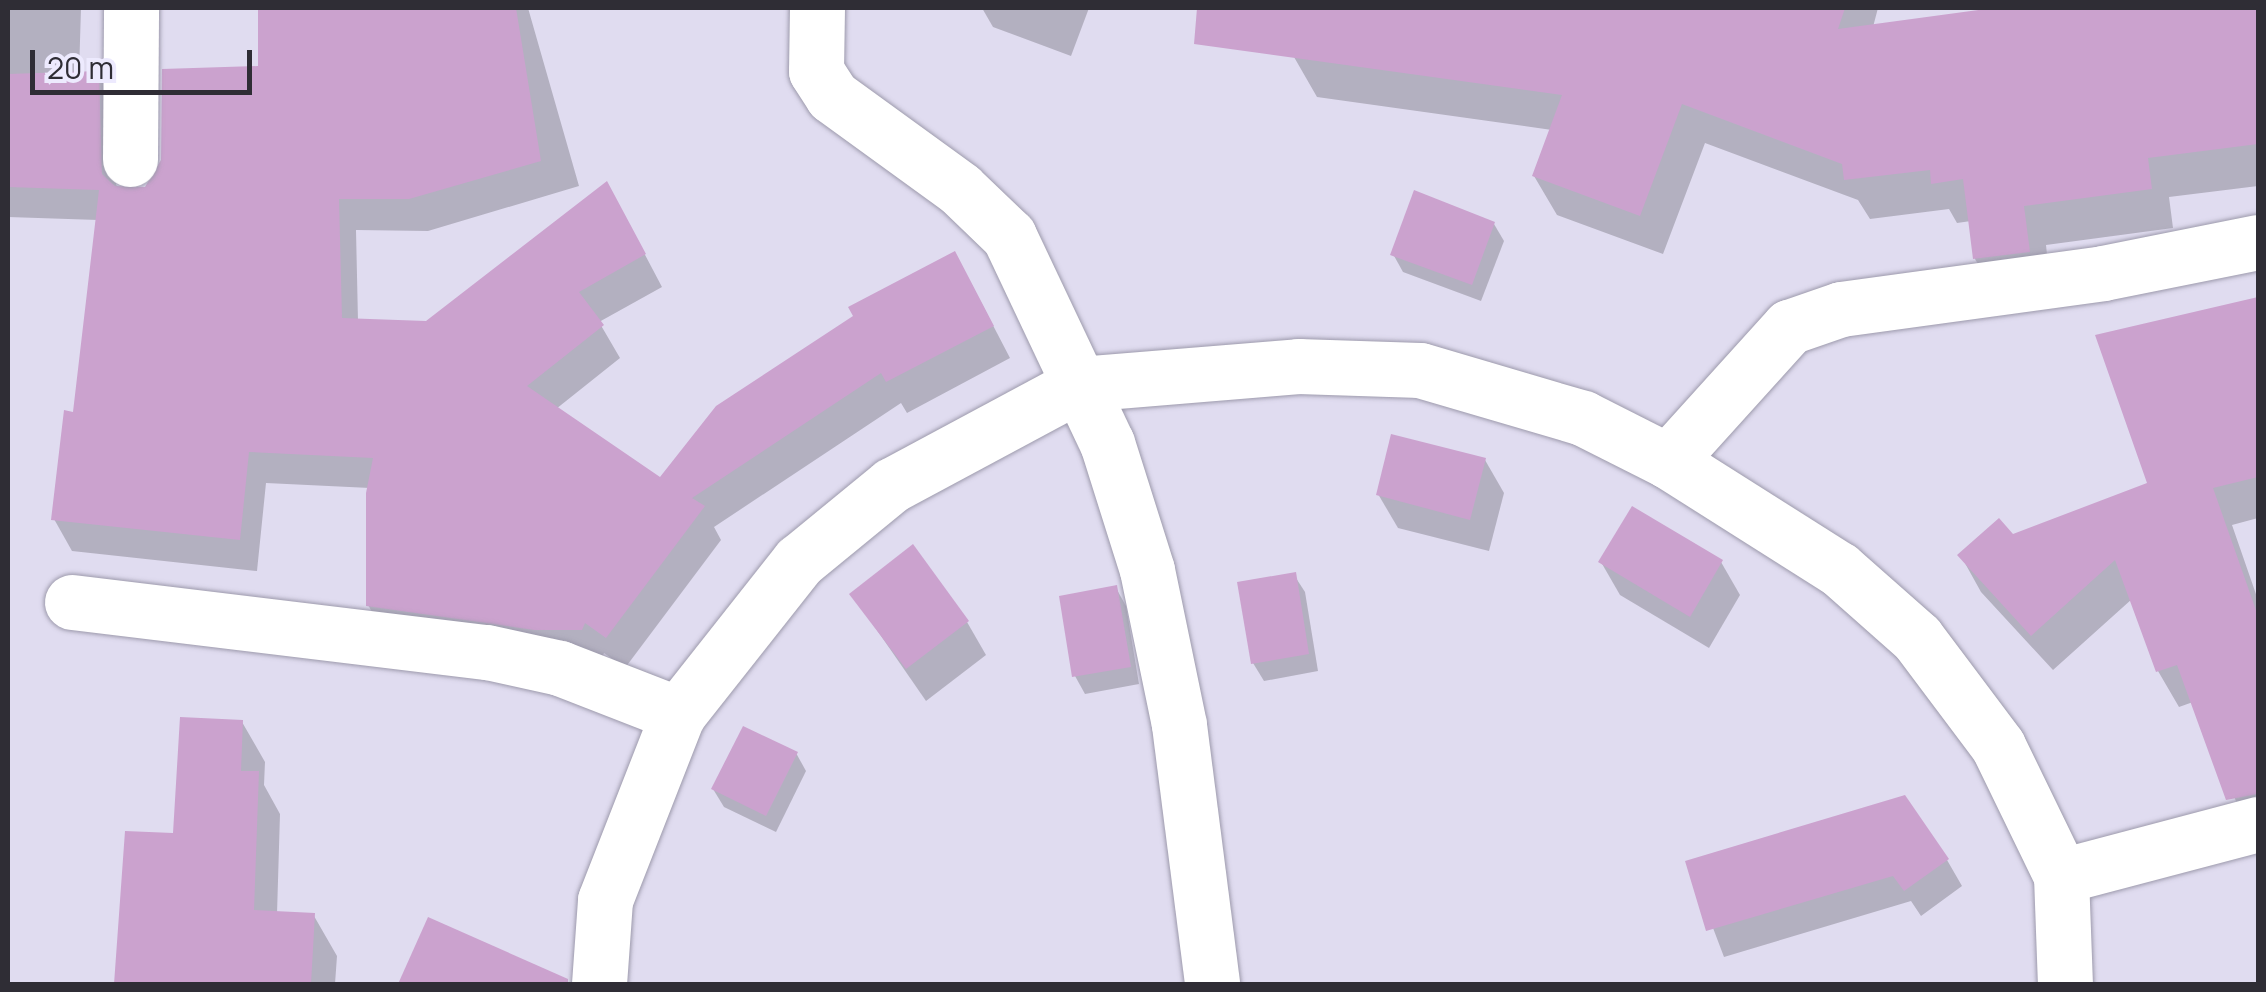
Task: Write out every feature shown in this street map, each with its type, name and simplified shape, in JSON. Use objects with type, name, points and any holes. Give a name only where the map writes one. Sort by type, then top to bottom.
[{"type":"street","points":[[130,159],[131,8]]},
{"type":"street","points":[[818,8],[816,71],[832,96],[960,189],[1009,236],[1107,443],[1147,570],[1179,725],[1212,984]]},
{"type":"street","points":[[1668,461],[1789,328],[1841,309],[2103,273],[2258,242]]},
{"type":"street","points":[[599,984],[606,900],[678,714],[814,548],[892,485],[1080,384],[1298,366],[1420,370],[1582,418],[1668,461],[1839,569],[1916,638],[1998,746],[2061,876],[2066,984]]},
{"type":"street","points":[[72,602],[487,652],[560,668],[678,714]]},
{"type":"street","points":[[2061,876],[2258,824]]},
{"type":"building","points":[[258,8],[516,8],[541,161],[409,199],[339,199],[342,318],[426,321],[607,181],[646,254],[579,292],[604,325],[527,386],[660,477],[716,406],[853,316],[848,307],[955,251],[994,326],[886,382],[881,373],[692,498],[705,506],[606,638],[585,623],[582,630],[534,630],[366,606],[366,493],[373,458],[249,452],[240,540],[51,520],[64,410],[73,412],[99,190],[8,187],[8,74],[99,71],[102,174],[115,186],[145,187],[161,160],[162,69],[258,66]]},
{"type":"building","points":[[1197,8],[1845,8],[1838,29],[1993,8],[2258,8],[2258,144],[2148,158],[2152,189],[2024,206],[2030,252],[1973,259],[1963,179],[1931,184],[1930,170],[1844,180],[1842,164],[1682,104],[1640,216],[1532,176],[1562,95],[1194,44]]},
{"type":"building","points":[[1414,190],[1495,222],[1472,285],[1390,255]]},
{"type":"building","points":[[2258,297],[2258,477],[2213,488],[2258,616],[2258,794],[2226,800],[2177,665],[2156,672],[2115,560],[2031,636],[1957,555],[1999,518],[2013,534],[2147,483],[2095,335]]},
{"type":"building","points":[[1391,434],[1486,458],[1470,520],[1376,495]]},
{"type":"building","points":[[1632,506],[1723,560],[1690,617],[1598,562]]},
{"type":"building","points":[[913,544],[969,621],[906,669],[849,594]]},
{"type":"building","points":[[1296,572],[1309,654],[1251,664],[1237,582]]},
{"type":"building","points":[[1117,585],[1131,667],[1072,677],[1059,596]]},
{"type":"building","points":[[180,717],[243,720],[241,771],[259,771],[254,910],[315,913],[311,984],[114,984],[125,831],[173,833]]},
{"type":"building","points":[[743,726],[798,752],[766,816],[711,789]]},
{"type":"building","points":[[1905,795],[1949,859],[1904,891],[1893,876],[1706,931],[1685,861]]},
{"type":"building","points":[[428,917],[568,979],[568,984],[398,984]]}]
